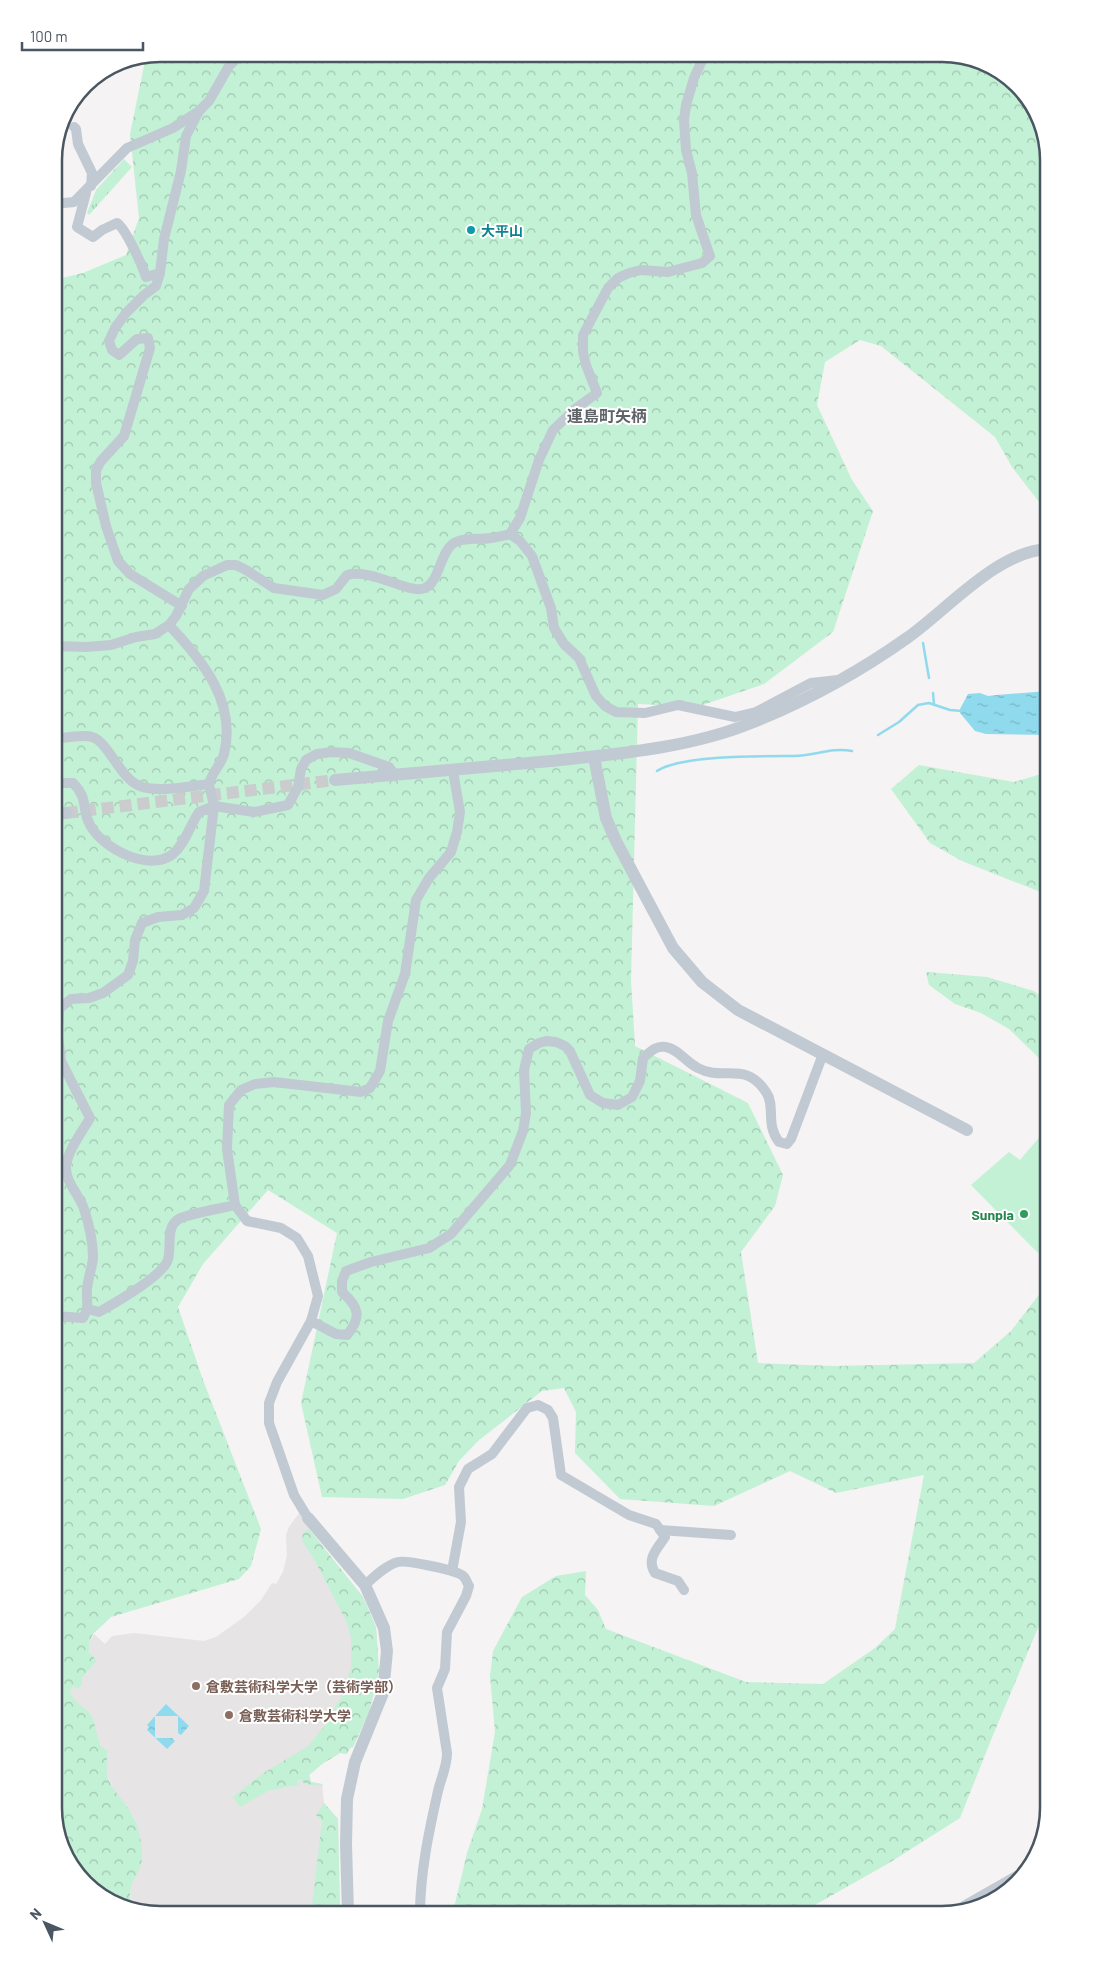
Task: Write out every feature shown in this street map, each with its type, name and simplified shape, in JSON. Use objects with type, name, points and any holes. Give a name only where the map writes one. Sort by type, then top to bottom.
[{"type":"street","points":[[63,203],[74,202],[127,148],[173,128],[199,111],[209,101],[232,63]]},
{"type":"street","points":[[510,534],[520,518],[539,460],[553,430],[575,409],[597,393],[586,365],[583,352],[583,335],[608,288],[618,278],[629,273],[641,270],[668,272],[702,263],[710,256],[696,215],[692,173],[686,150],[684,120],[691,87],[700,63]]},
{"type":"street","points":[[182,606],[130,574],[118,561],[106,526],[96,483],[96,470],[101,461],[124,436],[150,348],[148,338],[137,339],[119,355],[112,350],[109,341],[115,328],[126,313],[156,286],[160,273],[164,239],[181,171],[186,136],[199,111]]},
{"type":"street","points":[[74,127],[78,144],[92,173],[77,227],[93,237],[102,230],[117,224],[122,227],[126,238],[137,254],[146,277],[160,273]]},
{"type":"street","points":[[63,646],[112,645],[136,637],[155,634],[169,625],[182,606],[188,589],[203,576],[227,566],[236,565],[274,588],[324,595],[336,589],[347,575],[356,572],[371,574],[415,589],[425,588],[431,584],[449,548],[455,542],[465,539],[490,538],[510,534],[520,541],[532,556],[551,608],[554,628],[564,644],[579,658],[596,696],[605,706],[616,712],[645,713],[678,705],[735,717],[756,712],[812,683],[842,679]]},
{"type":"street","points":[[336,780],[453,771],[645,750],[732,730],[772,714],[842,679],[907,638],[992,570],[1026,553],[1040,550]]},
{"type":"street","points":[[63,1006],[71,999],[89,998],[103,993],[128,974],[133,961],[135,940],[142,923],[158,917],[182,915],[194,908],[204,890],[214,806],[209,784],[211,775],[222,761],[225,753],[227,730],[225,708],[207,672],[191,648],[169,625]]},
{"type":"street","points":[[63,738],[92,736],[100,742],[130,781],[142,787],[154,789],[209,784]]},
{"type":"street","points":[[63,782],[73,783],[82,792],[89,824],[95,831],[123,854],[140,861],[158,861],[172,854],[186,836],[199,812],[214,806],[254,812],[288,805],[298,787],[301,769],[306,760],[316,754],[332,752],[349,753],[389,767],[395,775]]},
{"type":"street","points":[[594,756],[606,818],[616,841],[673,948],[702,982],[738,1010],[967,1130]]},
{"type":"street","points":[[348,1905],[347,1799],[355,1762],[383,1693],[387,1651],[384,1628],[365,1584],[308,1518],[294,1495],[271,1431],[269,1403],[278,1382],[311,1321],[318,1296],[308,1256],[297,1238],[281,1228],[247,1220],[235,1205],[227,1140],[229,1105],[241,1090],[255,1084],[274,1082],[361,1092],[370,1088],[380,1070],[388,1021],[405,974],[416,900],[429,878],[450,852],[457,832],[460,812],[453,771]]},
{"type":"street","points":[[311,1321],[336,1334],[347,1335],[354,1327],[357,1319],[357,1310],[351,1300],[342,1292],[342,1281],[346,1271],[371,1262],[429,1248],[451,1234],[510,1165],[522,1132],[526,1113],[525,1058],[529,1049],[539,1042],[556,1042],[570,1051],[590,1095],[602,1103],[618,1105],[632,1097],[640,1081],[643,1058],[658,1047],[668,1047],[696,1068],[708,1073],[746,1074],[760,1083],[768,1094],[773,1134],[780,1142],[787,1144],[791,1139],[823,1054]]},
{"type":"street","points":[[63,1065],[90,1118],[71,1152],[66,1167],[68,1181],[76,1191],[84,1207],[93,1259],[87,1289],[88,1309],[83,1318],[63,1317]]},
{"type":"street","points":[[88,1309],[99,1312],[117,1302],[160,1270],[168,1261],[172,1226],[178,1219],[235,1205]]},
{"type":"street","points":[[452,1572],[461,1522],[459,1487],[468,1470],[492,1454],[527,1408],[538,1405],[548,1410],[553,1418],[561,1475],[629,1514],[656,1524],[665,1537],[651,1559],[650,1566],[655,1573],[678,1581],[684,1590]]},
{"type":"street","points":[[660,1530],[731,1535]]},
{"type":"street","points":[[365,1584],[380,1572],[398,1562],[408,1562],[463,1576],[469,1586],[466,1596],[447,1632],[444,1669],[437,1688],[448,1754],[447,1764],[439,1788],[424,1867],[421,1905]]},
{"type":"street","points":[[976,1899],[1002,1884]]},
{"type":"shaded area","name":"倉敷芸術科学大学","points":[[299,1513],[309,1529],[363,1597],[376,1627],[378,1653],[374,1694],[369,1712],[353,1747],[350,1748],[347,1754],[340,1753],[309,1775],[311,1782],[322,1784],[324,1803],[338,1819],[340,1905],[154,1905],[132,1901],[130,1889],[142,1858],[137,1826],[134,1817],[114,1791],[108,1777],[106,1767],[108,1751],[101,1747],[95,1731],[93,1718],[73,1698],[70,1693],[70,1687],[74,1686],[78,1689],[82,1678],[97,1661],[89,1652],[89,1643],[94,1634],[105,1644],[112,1636],[134,1633],[204,1641],[216,1637],[244,1617],[261,1600],[272,1583],[276,1584],[283,1572],[287,1555],[286,1535]]},
{"type":"green space","points":[[154,63],[948,63],[961,64],[973,68],[1001,83],[1019,101],[1032,123],[1038,141],[1040,160],[1040,503],[1012,467],[995,437],[881,346],[860,340],[825,362],[817,405],[852,480],[873,511],[833,632],[764,684],[697,707],[638,704],[631,980],[635,1046],[748,1103],[783,1175],[775,1206],[741,1252],[758,1363],[833,1366],[974,1363],[1011,1331],[1040,1293],[1040,1623],[960,1818],[889,1863],[813,1906],[455,1905],[467,1853],[482,1809],[495,1732],[490,1676],[493,1651],[522,1597],[556,1576],[586,1571],[585,1595],[598,1610],[606,1629],[746,1682],[823,1684],[875,1648],[895,1629],[924,1475],[836,1493],[790,1471],[714,1506],[620,1499],[575,1453],[576,1412],[564,1388],[542,1391],[478,1441],[459,1461],[445,1485],[403,1499],[322,1497],[301,1403],[337,1233],[268,1190],[203,1264],[178,1307],[203,1380],[261,1529],[251,1566],[239,1579],[111,1617],[93,1634],[89,1643],[89,1652],[97,1661],[82,1678],[82,1685],[78,1689],[72,1686],[70,1693],[92,1716],[101,1746],[108,1751],[107,1773],[109,1780],[133,1816],[138,1830],[142,1857],[139,1870],[131,1887],[131,1901],[106,1889],[91,1877],[76,1857],[70,1845],[64,1827],[63,1814],[63,278],[83,273],[126,255],[139,218],[130,134],[144,64]]},
{"type":"green space","points":[[124,159],[132,167],[89,215],[87,213],[96,190]]},
{"type":"green space","points":[[919,765],[1014,782],[1040,774],[1040,892],[962,861],[930,843],[891,789]]},
{"type":"green space","points":[[926,972],[987,977],[1034,991],[1040,996],[1040,1059],[1009,1029],[981,1013],[955,1004],[929,985]]},
{"type":"green space","name":"Sunpia","points":[[1040,1136],[1040,1251],[1038,1253],[971,1185],[1009,1152],[1020,1160]]},
{"type":"green space","points":[[309,1529],[363,1597],[376,1627],[379,1671],[369,1712],[353,1747],[350,1748],[347,1754],[340,1753],[309,1775],[311,1782],[322,1784],[323,1786],[305,1784],[300,1779],[297,1782],[299,1785],[270,1790],[240,1807],[233,1797],[262,1774],[308,1746],[326,1724],[341,1697],[351,1668],[351,1638],[347,1623],[313,1557],[302,1541],[303,1533]]},
{"type":"green space","points":[[324,1803],[338,1819],[340,1905],[312,1905],[322,1821],[316,1815]]},
{"type":"water","points":[[1040,692],[1040,735],[986,734],[975,731],[960,713],[960,709],[968,694],[980,693],[988,696]]},
{"type":"water","points":[[166,1704],[189,1726],[181,1735],[178,1733],[178,1716],[155,1716]]},
{"type":"water","points":[[155,1716],[155,1738],[147,1730],[149,1727],[147,1725]]},
{"type":"water","points":[[155,1738],[172,1738],[175,1741],[167,1749]]},
{"type":"waterway","points":[[923,643],[929,678]]},
{"type":"waterway","points":[[933,693],[934,704]]},
{"type":"waterway","points":[[878,735],[899,722],[918,705],[929,703],[950,710],[962,711]]},
{"type":"waterway","points":[[657,771],[684,762],[703,759],[801,756],[837,750],[852,751]]},
{"type":"tunnel","points":[[66,813],[335,780]]},
{"type":"place","name":"大平山","points":[[471,230]]},
{"type":"place","name":"Sunpia","points":[[1024,1214]]},
{"type":"place","name":"倉敷芸術科学大学（芸術学部）","points":[[196,1686]]},
{"type":"place","name":"倉敷芸術科学大学","points":[[229,1715]]},
{"type":"district","name":"連島町矢柄","points":[[607,415]]}]
